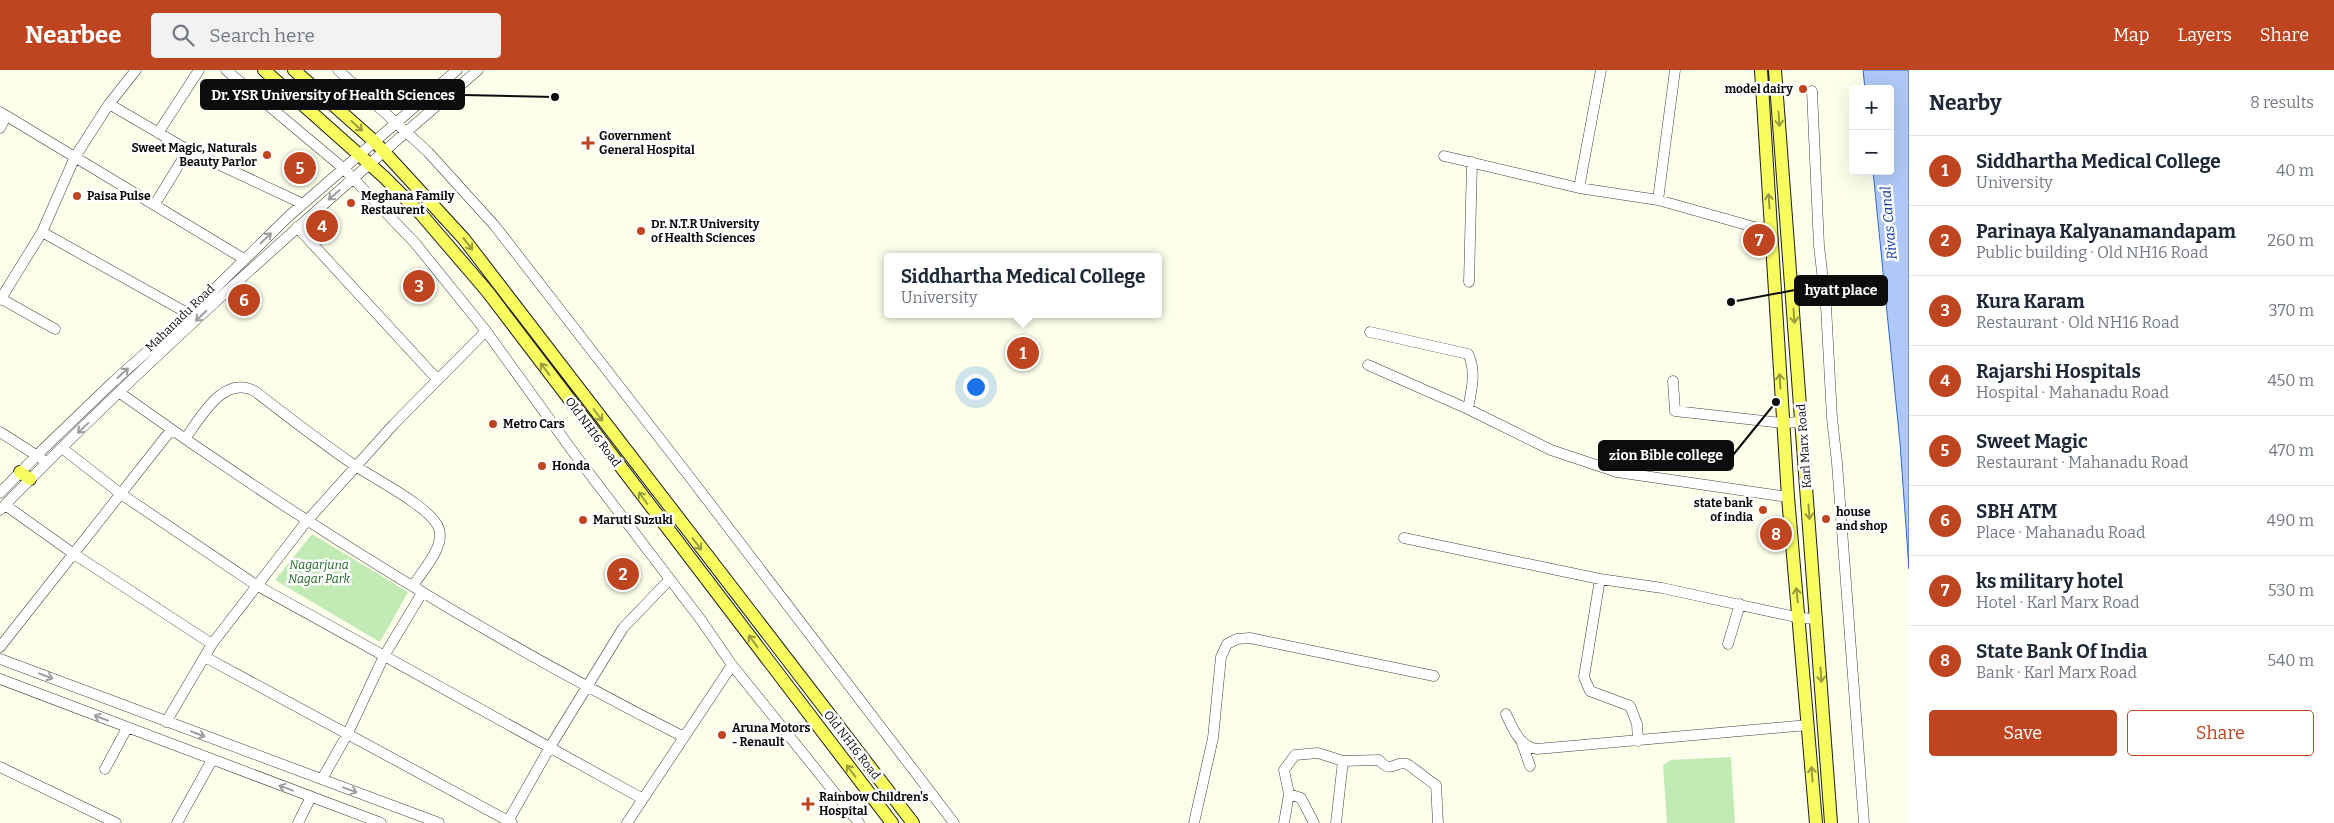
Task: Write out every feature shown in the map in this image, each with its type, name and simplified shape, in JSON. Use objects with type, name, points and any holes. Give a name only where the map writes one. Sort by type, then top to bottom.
[{"type":"main road","name":"Old NH16 Road","points":[[264,70],[365,160],[421,214],[487,291],[892,823]]},
{"type":"main road","name":"Old NH16 Road","points":[[294,70],[375,142],[464,239],[912,823]]},
{"type":"main road","name":"Karl Marx Road","points":[[1761,70],[1788,497],[1800,618],[1816,823]]},
{"type":"main road","name":"Karl Marx Road","points":[[1776,70],[1831,823]]},
{"type":"main road","points":[[1767,167],[1783,165]]},
{"type":"street","points":[[55,329],[0,299],[42,232],[75,157],[109,104],[136,70]]},
{"type":"street","points":[[158,134],[199,70]]},
{"type":"street","points":[[226,70],[344,168],[415,243],[486,331],[670,578],[732,665],[859,823]]},
{"type":"street","points":[[338,70],[408,132],[444,167],[495,226],[850,684],[954,823]]},
{"type":"street","points":[[365,160],[375,142],[457,70]]},
{"type":"street","name":"Mahanadu Road","points":[[2,508],[25,476],[36,455],[114,381],[189,314],[303,204],[344,168],[384,152],[478,70]]},
{"type":"street","points":[[1579,188],[1601,70]]},
{"type":"street","points":[[1658,200],[1674,70]]},
{"type":"street","points":[[1812,90],[1819,246],[1826,306],[1832,418],[1864,823]]},
{"type":"street","points":[[109,104],[188,150],[303,204]]},
{"type":"street","points":[[0,128],[3,114],[156,204],[244,259]]},
{"type":"street","points":[[156,204],[188,150]]},
{"type":"street","points":[[1444,156],[1579,188],[1658,200],[1772,232]]},
{"type":"street","name":"Mahanadu Road","points":[[0,493],[46,462],[62,448],[224,293],[353,178],[365,160]]},
{"type":"street","points":[[1469,282],[1472,162]]},
{"type":"street","points":[[298,227],[438,379]]},
{"type":"street","points":[[42,232],[189,314]]},
{"type":"street","points":[[166,722],[212,644],[306,522],[355,466],[486,331]]},
{"type":"street","points":[[1370,332],[1468,354],[1473,364],[1473,371],[1468,409]]},
{"type":"street","points":[[1368,364],[1468,409],[1551,450],[1617,472],[1788,497]]},
{"type":"street","points":[[1673,381],[1675,412],[1783,423],[1802,422]]},
{"type":"street","points":[[185,439],[216,399],[235,386],[243,386],[256,392],[355,466],[419,506],[435,520],[439,528],[439,544],[413,586]]},
{"type":"street","points":[[120,393],[306,522],[422,593],[586,688],[684,737]]},
{"type":"street","points":[[0,647],[172,430]]},
{"type":"street","points":[[0,432],[46,462]]},
{"type":"street","points":[[62,448],[121,494],[256,585],[643,799]]},
{"type":"street","points":[[2,508],[212,644]]},
{"type":"street","points":[[1404,538],[1600,580],[1662,588],[1800,618],[1817,619]]},
{"type":"street","points":[[205,657],[509,822],[550,747],[624,628],[670,578]]},
{"type":"street","points":[[1600,580],[1584,677],[1590,691],[1630,706],[1637,724],[1638,741]]},
{"type":"street","points":[[322,779],[348,733],[384,656],[422,593]]},
{"type":"street","points":[[1728,644],[1740,604]]},
{"type":"street","points":[[1194,823],[1213,738],[1221,657],[1227,644],[1238,639],[1250,638],[1434,676]]},
{"type":"street","points":[[0,659],[439,823]]},
{"type":"street","points":[[627,823],[732,665]]},
{"type":"street","points":[[0,679],[381,823]]},
{"type":"street","points":[[1506,714],[1522,742],[1530,766]]},
{"type":"street","points":[[1522,742],[1529,748],[1537,748],[1808,726]]},
{"type":"street","points":[[104,769],[127,728]]},
{"type":"street","points":[[1284,823],[1289,794],[1284,770],[1295,755],[1318,753],[1344,761],[1379,760],[1384,766],[1393,768],[1401,763],[1410,765],[1415,772],[1436,785],[1438,823]]},
{"type":"street","points":[[177,823],[212,760]]},
{"type":"street","points":[[1336,823],[1344,761]]},
{"type":"street","points":[[0,767],[116,823]]},
{"type":"street","points":[[1289,794],[1301,798],[1314,823]]},
{"type":"street","points":[[298,823],[311,797]]},
{"type":"green space","name":"Nagarjuna Nagar Park","points":[[312,534],[408,592],[380,642],[275,580]]},
{"type":"green space","points":[[1731,757],[1735,823],[1667,823],[1663,765],[1671,760]]},
{"type":"water","name":"Rivas Canal","points":[[1863,70],[1909,70],[1909,569],[1900,443],[1873,175],[1894,175],[1894,85],[1865,85]]},
{"type":"place","name":"model dairy","points":[[1803,89]]},
{"type":"place","name":"Dr. YSR University of Health Sciences","points":[[555,97]]},
{"type":"place","name":"Government General Hospital","points":[[588,143]]},
{"type":"place","name":"Sweet Magic, Naturals Beauty Parlor","points":[[267,155]]},
{"type":"place","name":"Sweet Magic","points":[[300,168]]},
{"type":"place","name":"Paisa Pulse","points":[[77,196]]},
{"type":"place","name":"Meghana Family Restaurent","points":[[351,203]]},
{"type":"place","name":"Rajarshi Hospitals","points":[[322,226]]},
{"type":"place","name":"Dr. N.T.R University of Health Sciences","points":[[641,231]]},
{"type":"place","name":"ks military hotel","points":[[1759,240]]},
{"type":"place","name":"Kura Karam","points":[[419,286]]},
{"type":"place","name":"SBH ATM","points":[[244,300]]},
{"type":"place","name":"hyatt place","points":[[1731,302]]},
{"type":"place","name":"Siddhartha Medical College","points":[[1023,353]]},
{"type":"place","name":"zion Bible college","points":[[1776,402]]},
{"type":"place","name":"Metro Cars","points":[[493,424]]},
{"type":"place","name":"Honda","points":[[542,466]]},
{"type":"place","name":"state bank of india","points":[[1763,510]]},
{"type":"place","name":"house and shop","points":[[1826,519]]},
{"type":"place","name":"Maruti Suzuki","points":[[583,520]]},
{"type":"place","name":"State Bank Of India","points":[[1776,534]]},
{"type":"place","name":"Parinaya Kalyanamandapam","points":[[623,574]]},
{"type":"place","name":"Aruna Motors - Renault","points":[[722,735]]},
{"type":"place","name":"Rainbow Children's Hospital","points":[[808,804]]}]
